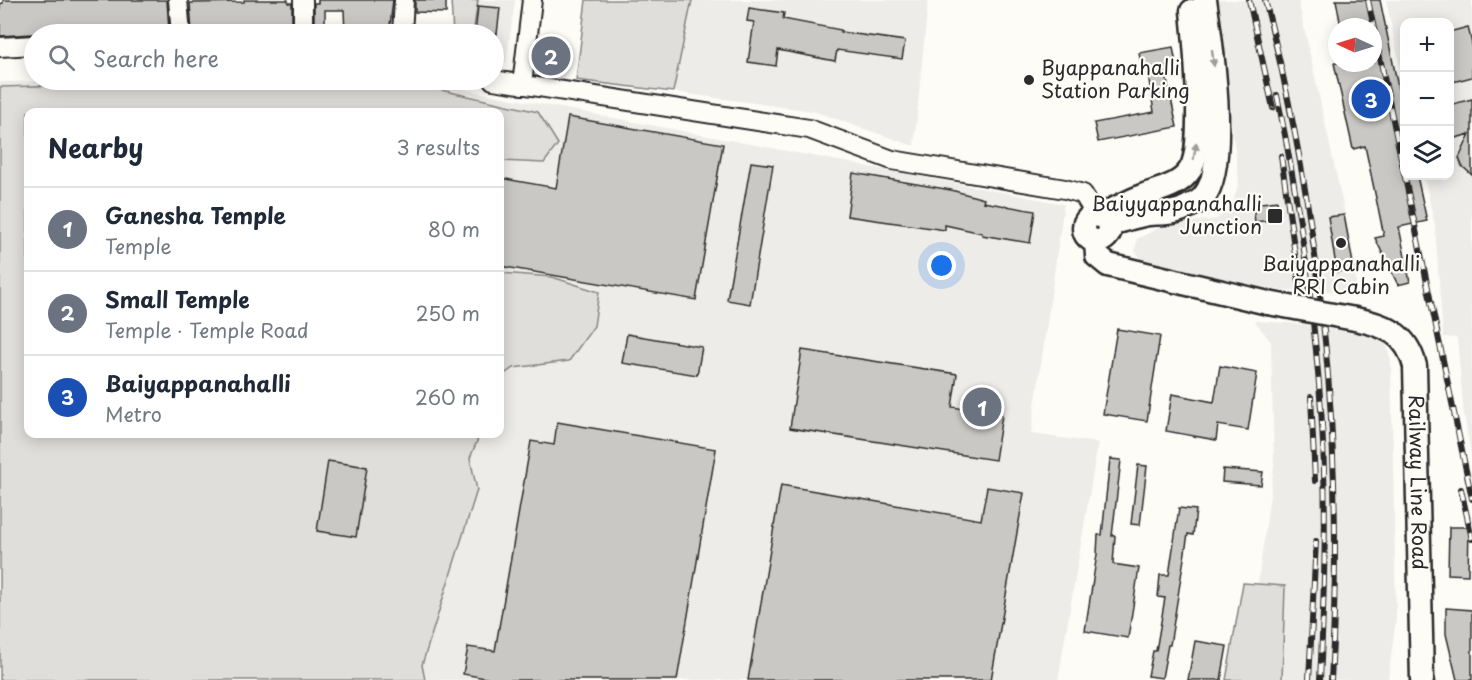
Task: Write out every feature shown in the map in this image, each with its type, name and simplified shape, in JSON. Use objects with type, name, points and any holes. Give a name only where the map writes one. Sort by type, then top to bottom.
[{"type":"main road","points":[[1100,224],[1142,196],[1166,188],[1191,170],[1197,150],[1197,60],[1191,0]]},
{"type":"main road","points":[[1100,224],[1148,214],[1173,213],[1187,208],[1205,195],[1212,178],[1217,146],[1215,74],[1205,0]]},
{"type":"main road","name":"Railway Line Road","points":[[1100,224],[1097,256],[1108,266],[1268,303],[1373,323],[1394,333],[1409,348],[1415,366],[1424,680]]},
{"type":"street","points":[[178,0],[180,24]]},
{"type":"street","points":[[303,0],[303,24]]},
{"type":"street","points":[[403,24],[404,0]]},
{"type":"street","points":[[522,85],[531,0]]},
{"type":"street","points":[[0,47],[24,46]]},
{"type":"street","points":[[504,82],[809,129],[892,160],[1065,189],[1083,194],[1100,224]]},
{"type":"shaded area","points":[[451,0],[478,0],[474,24],[452,24]]},
{"type":"shaded area","points":[[478,0],[515,0],[506,63],[504,63],[504,24],[474,24]]},
{"type":"shaded area","points":[[586,0],[692,0],[673,92],[576,80]]},
{"type":"shaded area","points":[[692,0],[931,0],[928,1],[914,146],[813,111],[673,92]]},
{"type":"shaded area","points":[[1216,0],[1298,0],[1352,246],[1357,292],[1277,290],[1148,267],[1135,251],[1137,239],[1164,225],[1216,219],[1231,210],[1239,181]]},
{"type":"shaded area","points":[[1386,0],[1472,0],[1472,459],[1464,416],[1457,338],[1443,337],[1435,226],[1425,180],[1454,180],[1454,18],[1400,18],[1400,67]]},
{"type":"shaded area","points":[[0,82],[24,82],[24,90],[466,90],[1064,204],[1031,434],[1098,443],[1058,680],[0,680]]},
{"type":"shaded area","points":[[24,86],[24,90],[441,90],[538,112],[558,144],[544,163],[504,161],[504,108],[24,108],[24,438],[478,438],[470,458],[477,490],[422,665],[425,680],[0,680],[0,87]]},
{"type":"shaded area","points":[[504,273],[552,277],[599,292],[594,326],[569,361],[513,368],[504,374]]},
{"type":"shaded area","points":[[1255,321],[1361,328],[1385,340],[1391,360],[1396,618],[1388,680],[1226,680],[1243,583],[1258,583],[1274,466],[1271,342]]},
{"type":"shaded area","points":[[1243,583],[1285,586],[1282,680],[1226,680]]},
{"type":"building","points":[[3,0],[167,0],[169,24],[24,24],[24,35],[0,36],[0,4]]},
{"type":"building","points":[[244,0],[288,0],[288,3],[292,3],[292,24],[191,24],[190,3],[244,2]]},
{"type":"building","points":[[318,0],[393,0],[390,24],[345,24],[344,10],[325,10],[325,24],[314,24],[314,3],[318,3]]},
{"type":"building","points":[[415,0],[446,0],[446,13],[415,12]]},
{"type":"building","points":[[1336,0],[1380,0],[1400,97],[1400,180],[1418,180],[1427,221],[1399,227],[1410,282],[1398,285],[1375,238],[1384,236],[1365,146],[1353,149],[1336,72],[1382,72],[1382,18],[1339,18]]},
{"type":"building","points":[[478,6],[500,8],[498,24],[476,24]]},
{"type":"building","points":[[749,8],[784,13],[783,19],[841,30],[841,32],[905,41],[902,59],[837,50],[835,61],[778,50],[776,66],[748,62],[754,22],[747,21]]},
{"type":"building","points":[[1468,27],[1472,44],[1472,77],[1454,82],[1454,72],[1454,31]]},
{"type":"building","points":[[1173,47],[1176,64],[1164,66],[1177,127],[1098,142],[1094,123],[1154,112],[1147,68],[1142,69],[1139,53]]},
{"type":"building","points":[[1472,99],[1472,175],[1462,166],[1459,158],[1470,134],[1454,138],[1454,104]]},
{"type":"building","points":[[568,117],[723,144],[696,300],[504,267],[504,179],[556,188]]},
{"type":"building","points":[[751,162],[773,165],[750,304],[727,300]]},
{"type":"building","points":[[853,173],[951,190],[984,199],[983,202],[1035,211],[1030,243],[982,235],[982,233],[945,225],[945,230],[847,216]]},
{"type":"building","points":[[1277,201],[1280,219],[1255,222],[1253,204]]},
{"type":"building","name":"Baiyappanahalli RRI Cabin","points":[[1344,215],[1354,269],[1337,272],[1328,217]]},
{"type":"building","points":[[1117,329],[1160,336],[1147,421],[1103,414]]},
{"type":"building","points":[[627,334],[702,347],[697,375],[622,363]]},
{"type":"building","points":[[802,350],[957,374],[952,407],[1002,415],[995,460],[790,428]]},
{"type":"building","points":[[1220,366],[1257,373],[1248,430],[1218,425],[1216,440],[1166,431],[1172,394],[1214,402]]},
{"type":"building","points":[[557,422],[716,449],[677,680],[496,680],[463,674],[468,647],[495,651],[531,441],[554,445]]},
{"type":"building","points":[[1110,459],[1121,460],[1112,536],[1115,536],[1113,564],[1139,568],[1128,638],[1085,631],[1098,535],[1102,535]]},
{"type":"building","points":[[328,461],[367,467],[356,537],[317,531]]},
{"type":"building","points":[[1138,465],[1147,466],[1140,525],[1131,524]]},
{"type":"building","points":[[1223,469],[1263,472],[1261,485],[1222,482]]},
{"type":"building","points":[[781,485],[981,520],[987,487],[1024,493],[991,680],[748,680]]},
{"type":"building","points":[[1179,508],[1196,510],[1193,535],[1188,534],[1170,645],[1168,645],[1162,678],[1148,676],[1153,651],[1156,651],[1165,598],[1158,597],[1160,575],[1169,575]]},
{"type":"building","points":[[1449,527],[1469,527],[1468,575],[1448,574]]},
{"type":"building","points":[[1446,608],[1472,610],[1472,680],[1457,680],[1446,634]]},
{"type":"building","points":[[1195,641],[1227,646],[1221,680],[1188,680]]},
{"type":"railway","points":[[1249,0],[1273,108]]},
{"type":"railway","points":[[1265,0],[1285,84],[1301,168],[1315,253],[1325,337],[1335,508],[1335,594],[1331,680]]},
{"type":"railway","points":[[1368,0],[1472,499]]},
{"type":"railway","points":[[1277,95],[1291,167],[1312,311],[1322,421],[1325,532],[1320,680]]},
{"type":"railway","points":[[1281,156],[1300,289]]},
{"type":"railway","points":[[1311,397],[1315,481]]},
{"type":"railway","points":[[1461,489],[1472,539]]},
{"type":"railway","points":[[1309,680],[1316,541]]},
{"type":"place","name":"Small Temple","points":[[551,56]]},
{"type":"place","name":"Byappanahalli Station Parking","points":[[1029,80]]},
{"type":"place","name":"Baiyappanahalli","points":[[1371,99]]},
{"type":"place","name":"Baiyyappanahalli Junction","points":[[1275,216]]},
{"type":"place","name":"Baiyappanahalli RRI Cabin","points":[[1341,243]]},
{"type":"place","name":"Ganesha Temple","points":[[982,407]]}]
